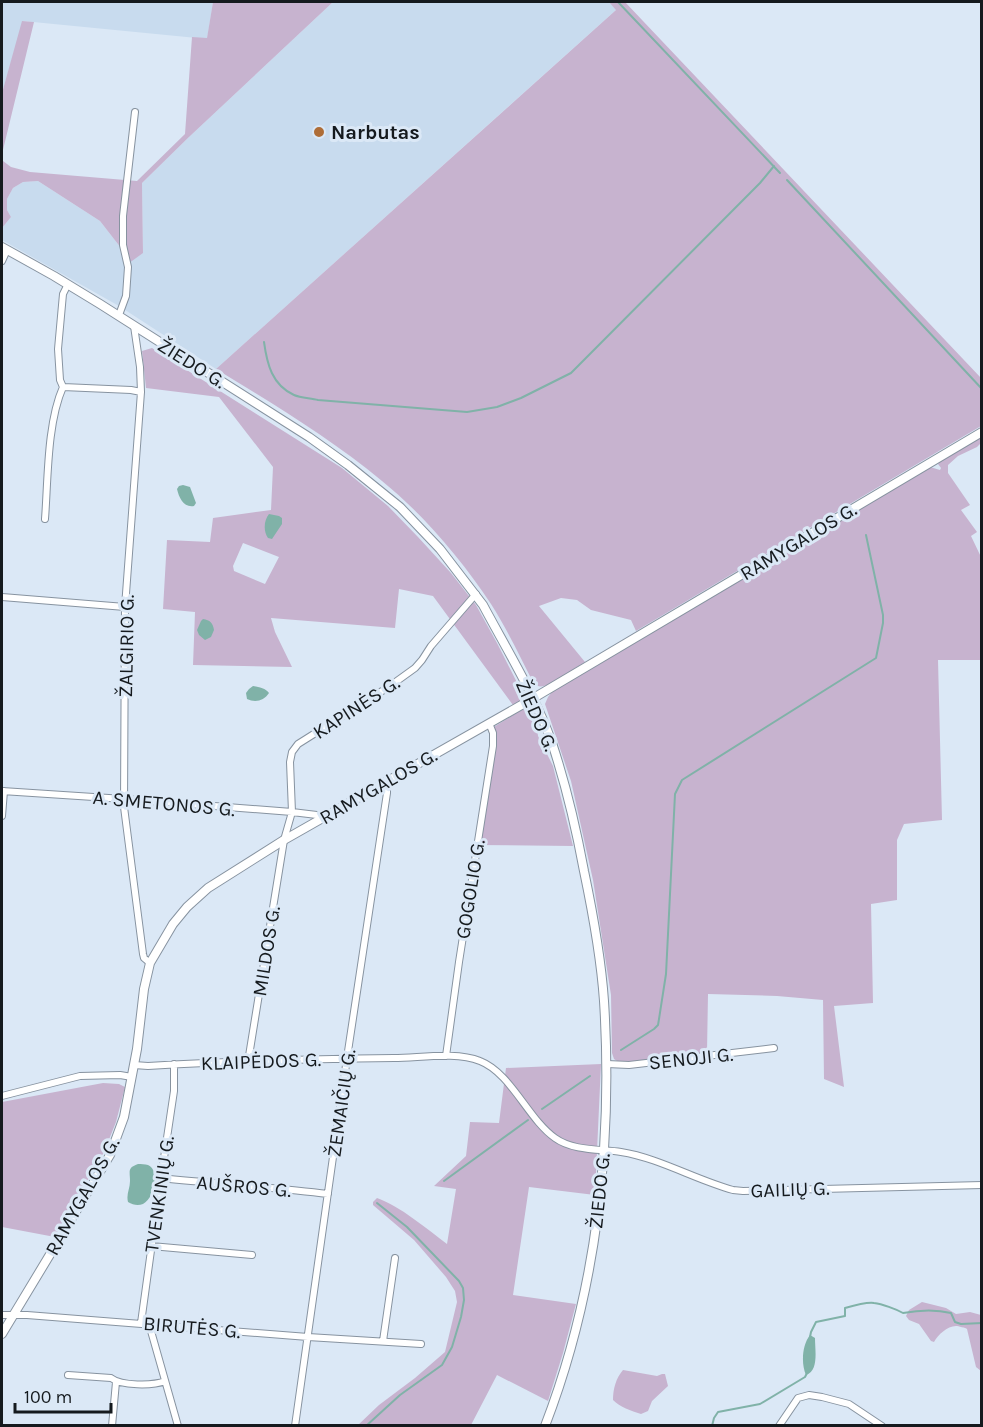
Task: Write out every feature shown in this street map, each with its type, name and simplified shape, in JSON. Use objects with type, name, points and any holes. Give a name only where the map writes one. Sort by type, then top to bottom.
[{"type":"street","points":[[119,315],[126,296],[128,278],[123,245],[123,216],[135,112]]},
{"type":"street","points":[[2,261],[4,248]]},
{"type":"street","name":"ŽIEDO G.","points":[[4,248],[119,315],[309,437],[400,507],[440,549],[476,594],[532,699],[551,742],[560,771],[584,869],[604,999],[607,1064],[604,1150],[598,1216],[585,1292],[559,1385],[545,1425]]},
{"type":"street","points":[[45,519],[55,407],[63,387],[60,380],[58,349],[63,294],[68,284]]},
{"type":"street","name":"ŽALGIRIO G.","points":[[134,326],[141,392],[125,607],[124,807],[143,954],[150,963]]},
{"type":"street","points":[[63,387],[141,392]]},
{"type":"street","name":"RAMYGALOS G.","points":[[2,1334],[110,1155],[124,1118],[150,963],[173,924],[187,907],[208,888],[284,840],[532,699],[981,432]]},
{"type":"street","name":"KAPINĖS G.","points":[[284,840],[292,812],[290,762],[292,752],[298,744],[415,668],[476,594]]},
{"type":"street","points":[[2,597],[125,607]]},
{"type":"street","name":"GOGOLIO G.","points":[[446,1056],[493,746],[493,733],[489,723]]},
{"type":"street","name":"ŽEMAIČIŲ G.","points":[[295,1425],[387,793],[387,786],[384,782]]},
{"type":"street","points":[[2,816],[3,791]]},
{"type":"street","name":"A. SMETONOS G.","points":[[3,791],[326,816]]},
{"type":"street","name":"MILDOS G.","points":[[248,1062],[284,840]]},
{"type":"street","name":"SENOJI G.","points":[[607,1064],[629,1065],[774,1048]]},
{"type":"street","name":"KLAIPĖDOS G.","points":[[134,1065],[347,1058],[446,1056],[470,1058],[490,1066],[549,1132],[560,1141],[577,1147],[604,1150]]},
{"type":"street","name":"TVENKINIŲ G.","points":[[141,1323],[174,1091],[174,1064]]},
{"type":"street","points":[[2,1096],[80,1076],[132,1077]]},
{"type":"street","name":"GAILIŲ G.","points":[[604,1150],[633,1154],[725,1187],[743,1191],[981,1185]]},
{"type":"street","name":"AUŠROS G.","points":[[160,1178],[328,1194]]},
{"type":"street","points":[[151,1246],[252,1255]]},
{"type":"street","points":[[383,1341],[395,1258]]},
{"type":"street","name":"BIRUTĖS G.","points":[[2,1315],[421,1344]]},
{"type":"street","points":[[149,1324],[178,1425]]},
{"type":"street","points":[[68,1375],[111,1378],[116,1382],[152,1385],[165,1382]]},
{"type":"street","points":[[112,1425],[116,1382]]},
{"type":"street","points":[[778,1425],[798,1398],[808,1395],[822,1396],[849,1404],[882,1425]]},
{"type":"shaded area","points":[[2,2],[213,2],[207,39],[23,21],[2,93]]},
{"type":"shaded area","points":[[213,2],[333,2],[142,183],[143,253],[125,266],[121,248],[100,221],[38,181],[23,182],[13,188],[7,199],[7,210],[11,217],[2,228],[2,154],[3,161],[11,167],[30,172],[137,181],[185,134],[192,37],[207,38]]},
{"type":"shaded area","points":[[333,2],[609,2],[617,9],[216,369],[119,306],[2,240],[2,228],[11,217],[7,210],[7,199],[13,188],[23,182],[38,181],[100,221],[121,248],[143,253],[142,183]]},
{"type":"shaded area","points":[[609,2],[625,2],[981,378],[981,426],[636,631],[631,620],[591,610],[577,600],[561,598],[539,606],[585,662],[554,682],[540,686],[534,684],[502,623],[479,587],[441,538],[413,508],[343,451],[216,369],[616,10]]},
{"type":"shaded area","points":[[22,21],[34,22],[2,154],[2,93]]},
{"type":"shaded area","points":[[152,348],[342,468],[388,506],[451,573],[476,605],[536,720],[538,736],[553,766],[573,846],[475,845],[491,745],[489,730],[518,712],[433,596],[399,589],[395,628],[271,618],[275,632],[292,667],[193,665],[195,612],[163,609],[167,540],[210,542],[213,518],[271,510],[273,467],[219,397],[146,388],[142,351]],"holes":[[[243,543],[279,557],[265,584],[234,571],[233,566]]]},
{"type":"shaded area","points":[[981,436],[981,443],[977,447],[958,456],[948,465],[948,473],[970,505],[961,510],[977,532],[971,536],[981,557],[981,660],[938,660],[942,820],[904,824],[897,840],[897,900],[871,904],[873,1003],[834,1006],[844,1087],[824,1079],[823,1000],[708,994],[707,1052],[698,1056],[620,1063],[614,1059],[612,1053],[611,995],[593,880],[571,781],[545,704],[548,697],[552,692],[930,467],[940,470],[938,464],[940,461]]},
{"type":"shaded area","points":[[183,485],[190,487],[196,503],[194,506],[185,504],[181,499],[177,489]]},
{"type":"shaded area","points":[[269,514],[282,518],[282,524],[272,539],[268,538],[265,529]]},
{"type":"shaded area","points":[[203,619],[211,622],[214,630],[211,637],[205,640],[197,630]]},
{"type":"shaded area","points":[[253,686],[269,693],[265,698],[259,700],[247,699],[246,693]]},
{"type":"shaded area","points":[[601,1064],[595,1195],[529,1187],[513,1295],[576,1304],[548,1401],[497,1375],[471,1425],[357,1426],[379,1405],[445,1352],[457,1302],[455,1291],[446,1277],[414,1240],[373,1205],[373,1202],[377,1198],[395,1206],[447,1244],[456,1189],[434,1186],[466,1156],[470,1122],[499,1123],[506,1068]]},
{"type":"shaded area","points":[[103,1083],[119,1084],[125,1087],[116,1122],[104,1152],[55,1237],[2,1227],[2,1102]]},
{"type":"shaded area","points":[[138,1164],[152,1168],[155,1185],[147,1201],[137,1205],[128,1202],[127,1196],[130,1170]]},
{"type":"shaded area","points":[[922,1302],[946,1308],[956,1314],[970,1312],[981,1315],[981,1371],[976,1367],[967,1329],[956,1326],[946,1329],[934,1342],[919,1324],[909,1320],[906,1316],[909,1310]]},
{"type":"shaded area","points":[[810,1335],[815,1338],[815,1365],[806,1375],[803,1355]]},
{"type":"shaded area","points":[[623,1370],[657,1376],[665,1374],[668,1386],[652,1401],[648,1411],[637,1413],[622,1407],[613,1400],[615,1384]]},
{"type":"waterway","points":[[618,2],[780,173]]},
{"type":"waterway","points":[[264,342],[269,366],[276,380],[280,386],[297,396],[318,400],[467,412],[497,407],[521,398],[571,373],[760,183],[774,166]]},
{"type":"waterway","points":[[787,180],[982,389]]},
{"type":"waterway","points":[[621,1050],[658,1025],[666,974],[675,794],[682,780],[876,658],[883,615],[866,535]]},
{"type":"waterway","points":[[542,1109],[590,1076]]},
{"type":"waterway","points":[[444,1181],[528,1120]]},
{"type":"waterway","points":[[366,1426],[400,1395],[442,1365],[452,1347],[464,1300],[463,1288],[459,1281],[407,1227],[377,1203]]},
{"type":"waterway","points":[[810,1337],[816,1322],[845,1316],[845,1308],[868,1303],[881,1304],[903,1313],[927,1310],[951,1313],[955,1322],[961,1324],[982,1323]]},
{"type":"waterway","points":[[712,1426],[718,1412],[760,1404],[805,1377],[807,1373]]},
{"type":"place","name":"Narbutas","points":[[319,132]]}]
